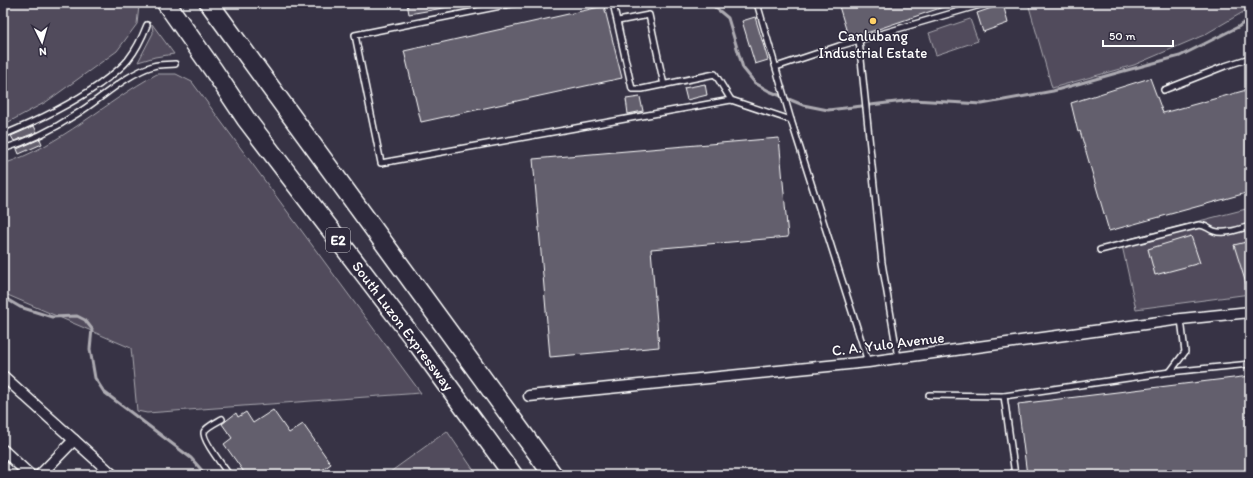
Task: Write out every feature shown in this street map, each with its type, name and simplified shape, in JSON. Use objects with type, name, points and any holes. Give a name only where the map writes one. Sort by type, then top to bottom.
[{"type":"highway","name":"South Luzon Expressway","points":[[166,3],[246,119],[417,343],[513,475]]},
{"type":"highway","name":"E2","points":[[209,3],[553,475]]},
{"type":"street","name":"C. A. Yulo Avenue","points":[[530,396],[868,362],[1181,319],[1250,312]]},
{"type":"street","points":[[3,376],[112,475]]},
{"type":"street","points":[[40,475],[74,440]]},
{"type":"street","points":[[3,450],[30,475]]},
{"type":"lane","points":[[516,3],[355,35],[381,163],[731,100],[791,120]]},
{"type":"lane","points":[[613,3],[632,88],[642,89],[715,74],[731,100]]},
{"type":"lane","points":[[757,3],[791,120],[868,362]]},
{"type":"lane","points":[[776,67],[859,40],[987,3]]},
{"type":"lane","points":[[618,21],[648,15],[664,85]]},
{"type":"lane","points":[[3,135],[46,116],[79,98],[118,71],[141,40],[147,25]]},
{"type":"lane","points":[[859,40],[882,264],[898,358]]},
{"type":"lane","points":[[1164,90],[1225,66],[1250,58]]},
{"type":"lane","points":[[3,149],[28,142],[51,130],[140,72],[154,66],[175,64]]},
{"type":"lane","points":[[1100,250],[1199,225],[1204,225],[1214,231],[1219,232],[1250,226]]},
{"type":"lane","points":[[1170,372],[1185,352],[1181,319]]},
{"type":"lane","points":[[929,396],[1004,396],[1170,372],[1250,364]]},
{"type":"lane","points":[[1004,396],[1015,475]]},
{"type":"lane","points":[[222,419],[205,430],[204,438],[229,475]]},
{"type":"shaded area","points":[[3,3],[137,3],[139,6],[137,24],[117,51],[46,102],[3,125]]},
{"type":"shaded area","points":[[1028,3],[1250,3],[1250,8],[1204,35],[1134,65],[1052,88]]},
{"type":"shaded area","points":[[970,19],[978,41],[936,55],[929,33]]},
{"type":"shaded area","points":[[152,24],[174,54],[138,62],[153,33]]},
{"type":"shaded area","points":[[157,74],[176,74],[192,82],[421,393],[147,413],[137,411],[131,348],[3,293],[3,164],[24,156],[63,135]]},
{"type":"shaded area","points":[[1250,208],[1250,294],[1136,309],[1121,241]]},
{"type":"shaded area","points":[[447,431],[477,475],[386,475]]},
{"type":"building","points":[[407,3],[449,3],[449,7],[409,14]]},
{"type":"building","name":"Canlubang Industrial Estate","points":[[838,3],[951,3],[952,4],[849,39]]},
{"type":"building","points":[[1003,4],[1008,23],[983,32],[977,13]]},
{"type":"building","points":[[604,6],[622,78],[421,122],[404,51]]},
{"type":"building","points":[[755,17],[768,60],[755,64],[742,21]]},
{"type":"building","points":[[1150,78],[1163,113],[1250,89],[1250,192],[1109,231],[1080,131],[1078,132],[1071,103]]},
{"type":"building","points":[[705,84],[707,95],[687,100],[684,88]]},
{"type":"building","points":[[640,97],[643,111],[628,114],[626,99]]},
{"type":"building","points":[[34,126],[37,132],[14,141],[11,136]]},
{"type":"building","points":[[779,138],[788,237],[651,249],[659,347],[550,357],[533,159]]},
{"type":"building","points":[[40,139],[42,144],[19,154],[17,149]]},
{"type":"building","points":[[1191,236],[1200,263],[1155,275],[1148,249]]},
{"type":"building","points":[[1250,241],[1250,289],[1248,290],[1234,245]]},
{"type":"building","points":[[1250,376],[1250,475],[1027,475],[1018,404]]},
{"type":"building","points":[[273,410],[289,433],[303,424],[331,464],[315,475],[246,475],[224,444],[232,438],[222,424],[236,413],[238,417],[246,412],[253,423]]},
{"type":"waterway","points":[[710,3],[728,18],[743,68],[755,83],[769,91],[803,105],[828,110],[913,100],[982,104],[1053,91],[1180,56],[1238,27],[1250,18]]},
{"type":"waterway","points":[[3,297],[20,307],[52,317],[77,316],[85,320],[92,329],[90,349],[95,378],[104,392],[191,458],[206,475]]},
{"type":"place","name":"Canlubang Industrial Estate","points":[[873,21]]}]
